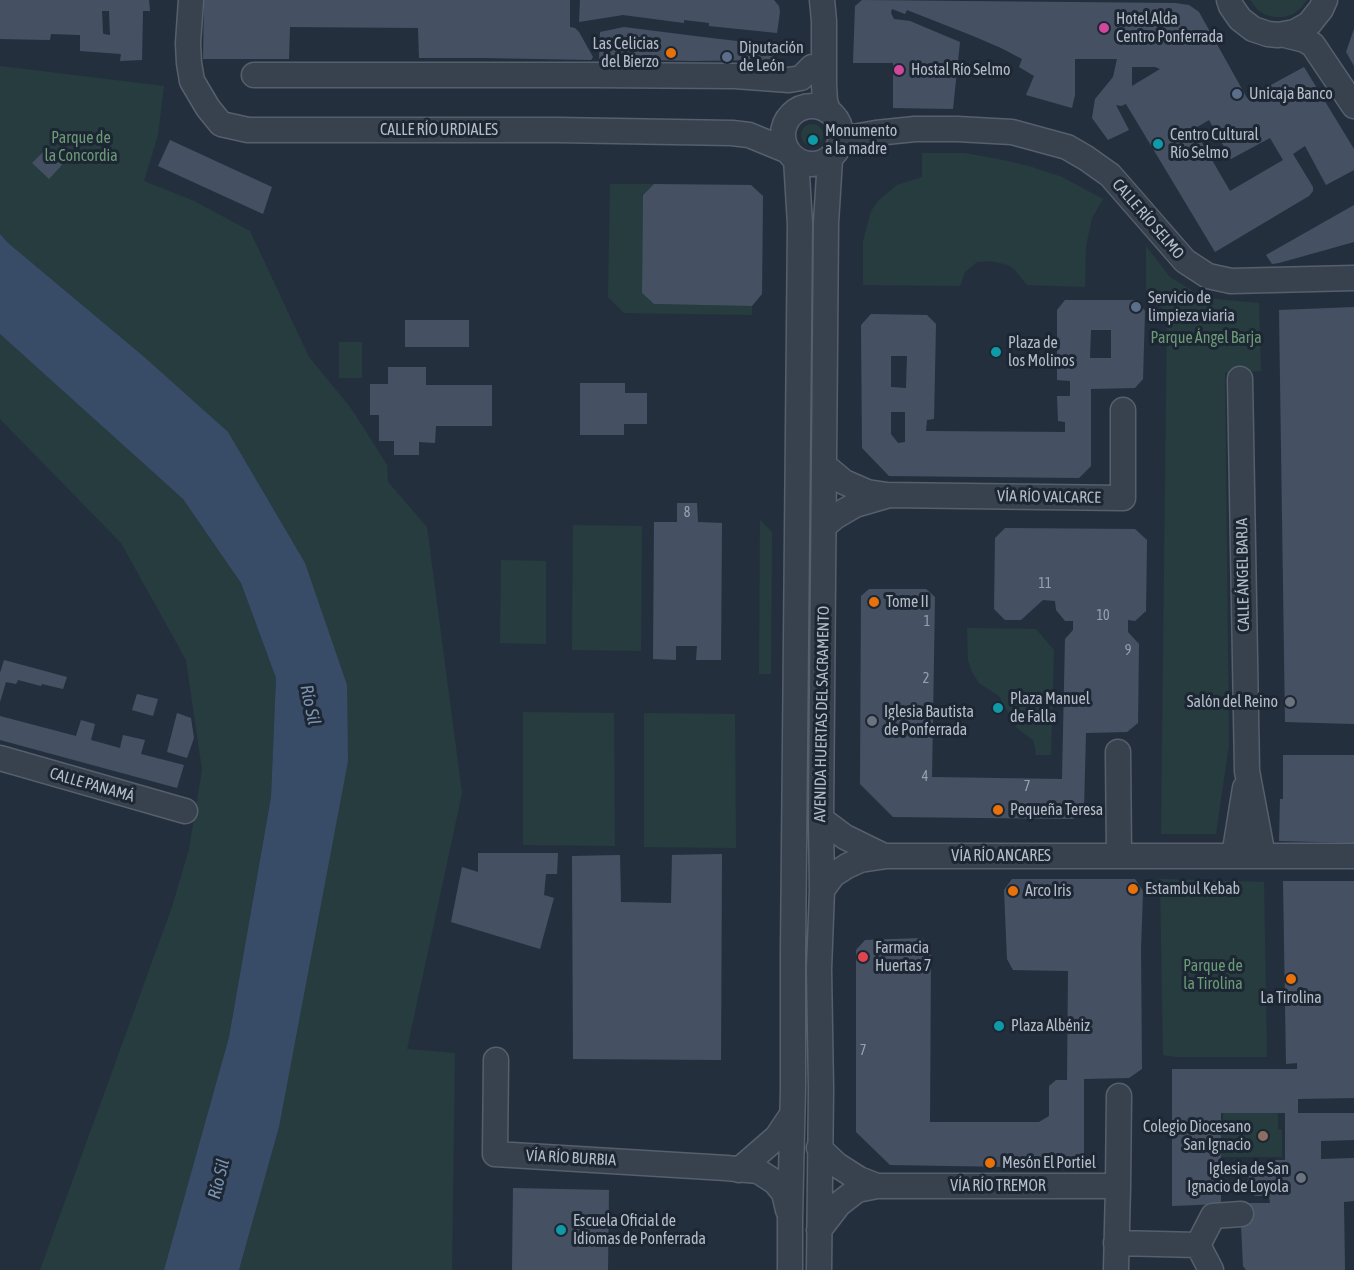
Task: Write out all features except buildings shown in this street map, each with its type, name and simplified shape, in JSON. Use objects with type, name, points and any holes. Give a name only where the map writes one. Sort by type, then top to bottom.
[{"type":"street","name":"CALLE RÍO URDIALES","points":[[191,0],[188,43],[192,81],[207,108],[221,124],[248,130],[558,130],[732,133],[749,135],[792,155]]},
{"type":"street","points":[[254,75],[712,76],[789,80],[801,78],[813,95],[839,124],[836,149],[822,163],[804,163],[792,155],[784,140],[786,124],[813,95],[812,26],[806,0]]},
{"type":"street","points":[[770,78],[786,87],[795,97],[813,95],[825,101],[822,0]]},
{"type":"street","points":[[1229,0],[1240,19],[1253,29],[1268,34],[1285,34],[1313,45],[1354,106]]},
{"type":"street","points":[[1285,34],[1309,24],[1324,0]]},
{"type":"street","name":"CALLE RÍO SELMO","points":[[836,149],[876,133],[915,129],[1012,132],[1067,147],[1110,175],[1185,261],[1208,276],[1231,281],[1354,278]]},
{"type":"street","name":"AVENIDA HUERTAS DEL SACRAMENTO","points":[[819,1270],[821,1089],[819,969],[822,890],[826,223],[836,149]]},
{"type":"street","name":"AVENIDA HUERTAS DEL SACRAMENTO","points":[[790,1270],[800,224],[792,155]]},
{"type":"street","name":"CALLE ÁNGEL BARJA","points":[[1240,379],[1248,771],[1263,856]]},
{"type":"street","name":"VÍA RÍO VALCARCE","points":[[825,466],[844,482],[867,492],[887,495],[1124,498],[1123,410]]},
{"type":"street","name":"VÍA RÍO VALCARCE","points":[[824,526],[855,505],[887,495]]},
{"type":"street","points":[[1118,752],[1119,856]]},
{"type":"street","name":"CALLE PANAMÁ","points":[[0,758],[185,811]]},
{"type":"street","name":"CALLE ÁNGEL BARJA","points":[[1234,856],[1248,771]]},
{"type":"street","name":"VÍA RÍO ANCARES","points":[[821,819],[845,837],[884,856]]},
{"type":"street","name":"VÍA RÍO ANCARES","points":[[822,890],[833,875],[847,866],[860,860],[884,856],[1354,856]]},
{"type":"street","name":"VÍA RÍO BURBIA","points":[[496,1060],[495,1154],[758,1171],[775,1182],[784,1193],[790,1218]]},
{"type":"street","points":[[1116,1270],[1119,1096]]},
{"type":"street","points":[[740,1170],[777,1137],[791,1116]]},
{"type":"street","name":"VÍA RÍO TREMOR","points":[[819,1148],[837,1166],[877,1186]]},
{"type":"street","name":"VÍA RÍO TREMOR","points":[[819,1230],[838,1204],[857,1190],[877,1186],[1118,1186]]},
{"type":"street","points":[[1198,1245],[1214,1216],[1241,1214]]},
{"type":"street","points":[[1116,1243],[1198,1245]]},
{"type":"street","points":[[1198,1245],[1211,1270]]},
{"type":"green space","points":[[1250,0],[1307,0],[1293,14],[1275,17],[1258,10]]},
{"type":"green space","name":"Parque de la Concordia","points":[[0,66],[164,86],[158,135],[144,181],[194,201],[250,231],[309,357],[350,407],[367,433],[387,465],[388,482],[427,527],[462,793],[407,1049],[455,1053],[452,1270],[239,1270],[279,1127],[347,685],[0,234]]},
{"type":"green space","points":[[808,124],[816,124],[823,131],[823,139],[816,146],[808,146],[801,139],[801,131]]},
{"type":"green space","points":[[922,153],[965,153],[1029,166],[1062,177],[1103,199],[1092,218],[1086,246],[1085,287],[1027,285],[1008,265],[990,261],[977,262],[965,272],[960,286],[863,285],[863,241],[871,211],[879,200],[897,185],[922,177]]},
{"type":"green space","points":[[610,184],[654,184],[643,195],[642,293],[654,304],[752,306],[752,315],[624,313],[608,297]]},
{"type":"green space","name":"Parque Ángel Barja","points":[[1146,246],[1170,277],[1204,298],[1259,303],[1261,371],[1225,373],[1229,745],[1216,834],[1161,834],[1167,313],[1146,291]]},
{"type":"green space","points":[[0,334],[183,499],[241,583],[276,678],[271,797],[229,1037],[164,1270],[40,1270],[172,907],[189,849],[202,770],[186,660],[121,543],[0,419]]},
{"type":"green space","points":[[339,342],[362,342],[362,378],[339,378]]},
{"type":"green space","points":[[760,520],[772,532],[771,674],[759,674]]},
{"type":"green space","points":[[573,525],[642,526],[641,651],[572,650]]},
{"type":"green space","points":[[501,560],[546,561],[546,644],[500,643]]},
{"type":"green space","points":[[967,628],[1036,629],[1054,650],[1051,755],[1035,755],[1033,740],[1017,728],[999,696],[979,683],[968,660]]},
{"type":"green space","points":[[523,712],[614,713],[615,846],[523,845]]},
{"type":"green space","points":[[644,713],[735,714],[736,848],[644,847]]},
{"type":"green space","name":"Parque de la Tirolina","points":[[1160,879],[1264,882],[1267,1057],[1163,1055]]},
{"type":"green space","points":[[1223,1113],[1278,1113],[1278,1130],[1282,1130],[1282,1157],[1221,1157]]},
{"type":"water","name":"Río Sil","points":[[0,234],[228,432],[305,563],[347,685],[348,761],[279,1127],[239,1270],[164,1270],[229,1037],[271,797],[276,678],[241,583],[183,499],[0,334]]},
{"type":"place","name":"Hotel Alda Centro Ponferrada","points":[[1104,28]]},
{"type":"place","name":"Las Celicias del Bierzo","points":[[671,53]]},
{"type":"place","name":"Diputación de León","points":[[727,57]]},
{"type":"place","name":"Hostal Río Selmo","points":[[899,70]]},
{"type":"place","name":"Unicaja Banco","points":[[1237,94]]},
{"type":"place","name":"Monumento a la madre","points":[[813,140]]},
{"type":"place","name":"Centro Cultural Río Selmo","points":[[1158,144]]},
{"type":"place","name":"Servicio de limpieza viaria","points":[[1136,307]]},
{"type":"place","name":"Plaza de los Molinos","points":[[996,352]]},
{"type":"place","name":"Tome II","points":[[874,602]]},
{"type":"place","name":"Salón del Reino","points":[[1290,702]]},
{"type":"place","name":"Plaza Manuel de Falla","points":[[998,708]]},
{"type":"place","name":"Iglesia Bautista de Ponferrada","points":[[872,721]]},
{"type":"place","name":"Pequeña Teresa","points":[[998,810]]},
{"type":"place","name":"Estambul Kebab","points":[[1133,889]]},
{"type":"place","name":"Arco Iris","points":[[1013,891]]},
{"type":"place","name":"Farmacia Huertas 7","points":[[863,957]]},
{"type":"place","name":"La Tirolina","points":[[1291,979]]},
{"type":"place","name":"Plaza Albéniz","points":[[999,1026]]},
{"type":"place","name":"Colegio Diocesano San Ignacio","points":[[1263,1136]]},
{"type":"place","name":"Mesón El Portiel","points":[[990,1163]]},
{"type":"place","name":"Iglesia de San Ignacio de Loyola","points":[[1301,1178]]},
{"type":"place","name":"Escuela Oficial de Idiomas de Ponferrada","points":[[561,1230]]}]
